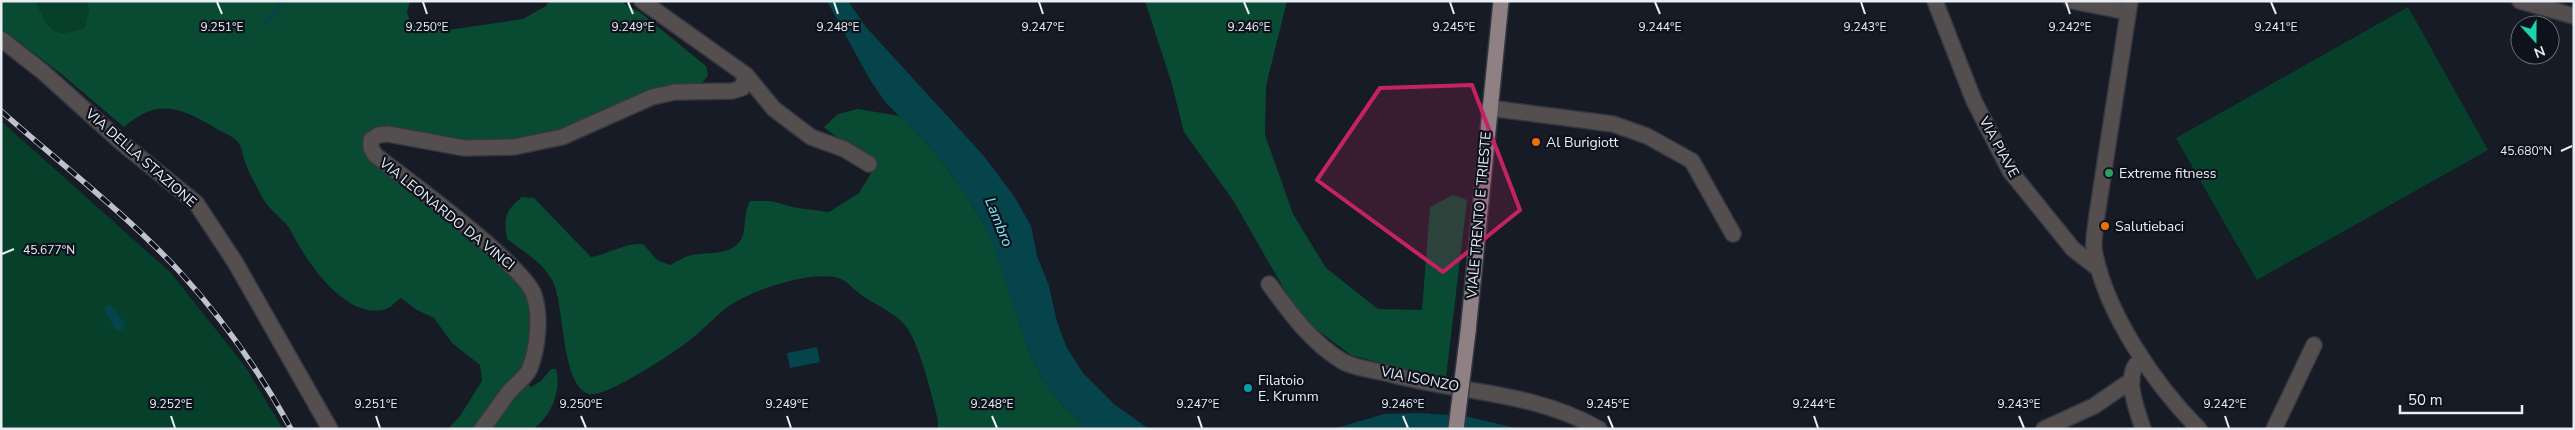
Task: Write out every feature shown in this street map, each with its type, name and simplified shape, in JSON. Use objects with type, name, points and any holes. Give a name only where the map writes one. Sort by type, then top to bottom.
[{"type":"main road","name":"VIALE TRENTO E TRIESTE","points":[[1456,429],[1468,332],[1501,1]]},
{"type":"street","points":[[642,1],[746,75],[774,109],[811,137],[844,149],[869,164]]},
{"type":"street","name":"VIA PIAVE","points":[[1935,1],[1974,101],[2010,171],[2073,249],[2099,269]]},
{"type":"street","points":[[2072,1],[2129,7],[2096,215],[2094,247],[2099,269],[2122,324],[2142,359],[2176,406],[2199,429]]},
{"type":"street","points":[[2520,1],[2574,16]]},
{"type":"street","name":"VIA DELLA STAZIONE","points":[[1,39],[43,72],[122,143],[196,203],[239,268],[330,429]]},
{"type":"street","name":"VIA LEONARDO DA VINCI","points":[[482,429],[510,392],[529,371],[536,346],[536,307],[533,294],[523,278],[489,247],[375,155],[371,148],[371,140],[378,135],[388,134],[464,148],[514,147],[562,137],[652,97],[675,92],[732,91],[742,88],[746,75]]},
{"type":"street","points":[[1489,108],[1613,124],[1647,136],[1692,161],[1733,234]]},
{"type":"street","name":"VIA ISONZO","points":[[1269,284],[1299,326],[1343,362],[1411,380],[1531,401],[1584,420],[1599,429]]},
{"type":"street","points":[[2274,429],[2314,345]]},
{"type":"street","points":[[2142,359],[2132,369],[2132,380],[2135,405],[2143,429]]},
{"type":"street","points":[[2044,429],[2094,406],[2132,380]]},
{"type":"highlighted area","points":[[1472,85],[1520,210],[1443,272],[1317,180],[1380,88]]},
{"type":"green space","points":[[1,1],[35,1],[48,25],[58,32],[64,33],[84,28],[89,10],[87,1],[413,1],[410,2],[407,12],[410,21],[429,29],[448,30],[523,19],[546,6],[549,1],[620,1],[641,13],[706,66],[708,76],[695,91],[514,147],[388,134],[371,148],[523,278],[536,307],[525,381],[531,387],[541,381],[551,369],[556,369],[557,386],[554,402],[545,418],[533,429],[448,429],[460,416],[482,381],[480,365],[452,343],[434,318],[417,310],[401,298],[386,309],[368,310],[354,305],[341,296],[316,271],[289,227],[265,202],[249,171],[240,145],[235,139],[200,119],[178,110],[167,108],[146,112],[124,127],[60,73],[1,28]]},
{"type":"green space","points":[[35,1],[87,1],[89,10],[84,28],[64,33],[52,29]]},
{"type":"green space","points":[[1145,1],[1287,1],[1266,86],[1265,135],[1293,214],[1326,268],[1378,309],[1422,310],[1430,207],[1453,195],[1467,200],[1446,378],[1351,355],[1300,317],[1233,200],[1184,132],[1171,81]]},
{"type":"green space","points":[[2408,7],[2488,150],[2257,280],[2176,138]]},
{"type":"green space","points":[[858,109],[900,116],[930,146],[965,193],[983,223],[997,253],[1026,345],[1041,377],[1063,406],[1087,429],[938,429],[938,420],[924,369],[910,332],[895,316],[860,294],[845,281],[833,277],[820,276],[790,281],[747,296],[725,309],[683,345],[624,382],[597,394],[589,394],[580,388],[573,377],[568,362],[560,309],[553,282],[539,263],[507,239],[507,215],[516,202],[522,197],[534,198],[591,257],[629,245],[643,244],[657,260],[670,265],[688,256],[727,250],[739,242],[743,235],[750,201],[771,201],[797,208],[829,212],[859,193],[878,162],[866,152],[831,133],[824,127],[838,114]]},
{"type":"green space","points":[[1,121],[171,273],[244,365],[283,429],[1,429]]},
{"type":"water","name":"Lambro","points":[[827,1],[848,1],[866,27],[983,155],[1014,196],[1031,226],[1037,256],[1049,286],[1057,322],[1067,348],[1083,373],[1114,404],[1149,429],[1087,429],[1063,406],[1041,377],[1026,345],[996,253],[983,223],[965,193],[930,146],[886,103],[870,80]]},
{"type":"water","points":[[110,305],[125,323],[124,329],[116,331],[104,310],[106,306]]},
{"type":"water","points":[[817,347],[820,362],[790,368],[787,353]]},
{"type":"water","points":[[1419,413],[1465,416],[1520,429],[1333,429],[1384,414]]},
{"type":"waterway","points":[[266,23],[283,1]]},
{"type":"railway","points":[[1,111],[115,209],[179,271],[226,327],[267,387],[291,429]]},
{"type":"place","name":"Al Burigiott","points":[[1536,142]]},
{"type":"place","name":"Extreme fitness","points":[[2109,173]]},
{"type":"place","name":"Salutiebaci","points":[[2105,226]]},
{"type":"place","name":"Filatoio E. Krumm","points":[[1248,388]]}]
